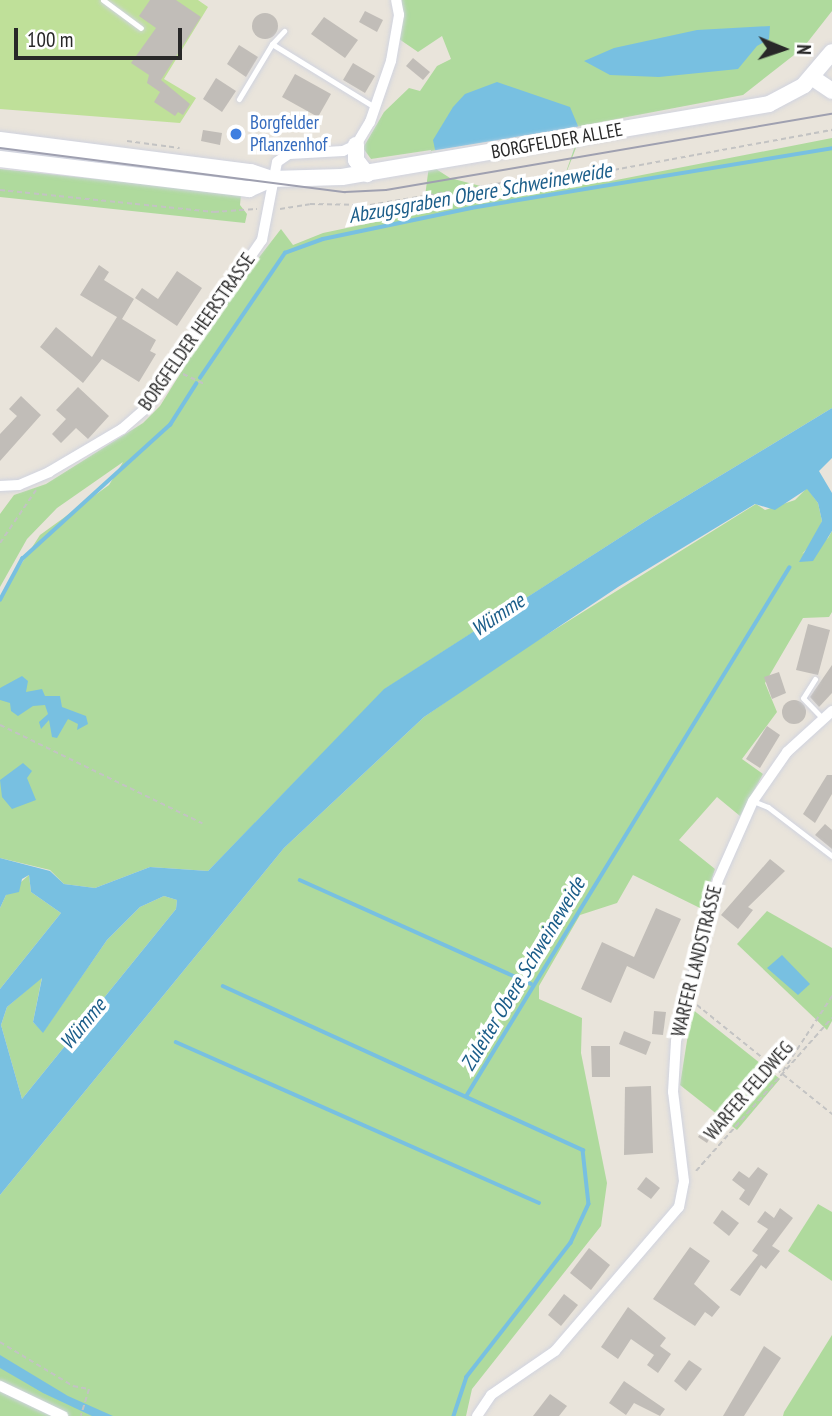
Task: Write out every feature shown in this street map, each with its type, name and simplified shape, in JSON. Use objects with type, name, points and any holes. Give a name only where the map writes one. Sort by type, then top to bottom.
[{"type":"main road","points":[[832,52],[813,78],[832,91]]},
{"type":"main road","name":"BORGFELDER ALLEE","points":[[0,159],[239,188],[271,179],[367,174],[769,104],[813,78]]},
{"type":"main road","name":"BORGFELDER ALLEE","points":[[0,140],[251,172],[271,179]]},
{"type":"main road","points":[[356,145],[356,160],[367,174]]},
{"type":"street","points":[[271,179],[277,162],[289,154],[343,151],[356,145],[376,108],[391,61],[399,15],[396,0]]},
{"type":"street","name":"BORGFELDER HEERSTRASSE","points":[[0,486],[19,485],[49,472],[135,418],[173,369],[262,240],[269,209],[271,179]]},
{"type":"street","name":"WARFER LANDSTRASSE","points":[[477,1416],[491,1395],[555,1351],[679,1207],[684,1181],[673,1092],[686,996],[718,880],[753,801],[788,752],[832,710]]},
{"type":"street","points":[[0,1386],[62,1416]]},
{"type":"lane","points":[[103,0],[141,28]]},
{"type":"lane","points":[[239,99],[272,44],[284,31]]},
{"type":"lane","points":[[272,44],[376,108]]},
{"type":"lane","points":[[815,679],[803,698],[822,718]]},
{"type":"lane","points":[[753,801],[798,828],[832,856]]},
{"type":"path","points":[[0,190],[214,212],[310,204],[370,205],[568,172],[597,173],[832,130]]},
{"type":"path","points":[[173,369],[204,384]]},
{"type":"path","points":[[0,543],[49,472]]},
{"type":"path","points":[[0,725],[202,823]]},
{"type":"path","points":[[686,996],[780,1075],[832,1114]]},
{"type":"path","points":[[780,1075],[798,1041],[832,996]]},
{"type":"path","name":"WARFER FELDWEG","points":[[684,1181],[832,1018]]},
{"type":"path","points":[[0,1342],[73,1386],[89,1389],[81,1415]]},
{"type":"green space","points":[[0,0],[198,0],[208,7],[164,79],[196,98],[180,123],[0,109]]},
{"type":"green space","points":[[402,0],[832,0],[832,11],[803,48],[743,95],[585,125],[563,181],[606,182],[832,138],[832,408],[652,517],[385,689],[208,871],[150,867],[95,888],[64,884],[50,870],[0,858],[0,597],[40,535],[109,485],[123,462],[57,508],[27,539],[0,587],[0,514],[14,495],[46,484],[143,423],[160,406],[226,300],[281,229],[293,245],[323,233],[423,212],[431,150],[371,159],[363,148],[384,112],[409,88],[420,91],[437,66],[451,59],[442,36],[418,52],[399,39]]},
{"type":"green space","points":[[0,169],[241,194],[240,205],[247,214],[245,223],[0,197]]},
{"type":"green space","points":[[807,488],[818,503],[822,521],[813,543],[802,554],[828,538],[832,531],[832,612],[829,617],[803,618],[765,683],[777,712],[742,759],[763,774],[740,816],[717,797],[679,840],[715,869],[702,909],[633,875],[617,903],[580,915],[539,986],[539,999],[582,1018],[581,1053],[607,1183],[601,1226],[472,1389],[466,1416],[0,1416],[0,1195],[284,848],[424,717],[506,660],[756,504],[765,510],[795,500]]},
{"type":"green space","points":[[29,875],[31,892],[61,913],[0,989],[0,908],[6,895]]},
{"type":"green space","points":[[164,896],[177,900],[176,909],[22,1099],[1,1025],[7,1007],[42,977],[33,1022],[43,1032],[107,940],[140,907]]},
{"type":"green space","points":[[767,911],[832,948],[832,1021],[827,1030],[737,944]]},
{"type":"green space","points":[[692,1009],[780,1079],[737,1130],[680,1085]]},
{"type":"green space","points":[[818,1204],[832,1212],[832,1281],[788,1251]]},
{"type":"green space","points":[[832,1335],[832,1416],[783,1416],[784,1412]]},
{"type":"water","points":[[770,26],[769,39],[757,46],[738,69],[659,77],[610,75],[584,61],[614,48],[697,30]]},
{"type":"water","points":[[497,82],[570,107],[578,126],[573,152],[560,178],[489,184],[439,168],[433,140],[453,107],[465,94]]},
{"type":"water","name":"Wümme","points":[[832,408],[832,458],[819,471],[832,493],[832,531],[813,561],[799,562],[822,521],[818,503],[807,489],[775,510],[755,504],[618,587],[424,717],[284,848],[0,1195],[0,989],[61,913],[31,892],[29,875],[22,879],[19,892],[6,895],[0,908],[0,858],[50,871],[64,884],[95,888],[150,867],[208,871],[384,689],[652,517]],"holes":[[[164,896],[177,900],[176,909],[22,1099],[1,1025],[7,1007],[42,978],[33,1022],[43,1033],[107,940],[140,907]]]},
{"type":"water","points":[[22,676],[28,681],[26,692],[42,689],[45,696],[60,696],[62,707],[86,716],[88,724],[77,730],[78,724],[68,719],[57,738],[52,737],[49,720],[41,729],[39,722],[48,714],[45,705],[33,706],[18,716],[11,711],[10,703],[0,700],[0,688]]},
{"type":"water","points":[[23,763],[32,771],[27,778],[36,800],[12,809],[2,797],[0,780]]},
{"type":"water","points":[[782,955],[810,984],[798,995],[767,968]]},
{"type":"water","points":[[0,1355],[68,1396],[113,1416],[92,1416],[43,1393],[0,1368]]},
{"type":"pier","points":[[582,126],[565,175],[488,188],[450,178],[436,169],[431,151]]},
{"type":"building","points":[[150,0],[176,0],[201,17],[161,80],[190,104],[183,115],[178,112],[175,116],[154,102],[160,92],[147,83],[149,75],[131,63],[156,28],[139,16]]},
{"type":"building","points":[[365,11],[383,20],[377,32],[359,22]]},
{"type":"building","points":[[265,13],[274,17],[278,26],[274,35],[265,39],[256,35],[252,26],[256,17]]},
{"type":"building","points":[[324,17],[358,40],[345,58],[311,34]]},
{"type":"building","points":[[239,45],[258,57],[246,77],[227,64]]},
{"type":"building","points":[[413,58],[430,72],[423,80],[406,66]]},
{"type":"building","points":[[353,63],[375,76],[365,93],[343,80]]},
{"type":"building","points":[[295,74],[331,94],[318,117],[282,97]]},
{"type":"building","points":[[216,78],[236,91],[222,112],[203,99]]},
{"type":"building","points":[[203,130],[222,133],[220,145],[201,141]]},
{"type":"building","points":[[99,265],[109,272],[104,280],[134,299],[122,319],[156,340],[150,351],[156,354],[139,382],[102,359],[83,383],[40,347],[56,327],[92,357],[117,317],[80,295]]},
{"type":"building","points":[[177,271],[202,288],[177,326],[135,298],[142,288],[158,299]]},
{"type":"building","points":[[78,387],[109,416],[88,439],[76,428],[61,443],[52,434],[66,419],[56,410]]},
{"type":"building","points":[[21,396],[41,415],[0,461],[0,434],[17,416],[9,409]]},
{"type":"building","points":[[808,624],[830,630],[818,675],[796,670]]},
{"type":"building","points":[[832,665],[832,693],[819,707],[810,697]]},
{"type":"building","points":[[779,672],[786,693],[772,699],[764,677]]},
{"type":"building","points":[[794,700],[802,704],[806,712],[802,720],[794,724],[786,720],[782,712],[786,704]]},
{"type":"building","points":[[767,726],[780,735],[760,768],[746,759]]},
{"type":"building","points":[[827,775],[832,775],[832,794],[815,823],[803,814]]},
{"type":"building","points":[[825,824],[832,830],[832,849],[815,835]]},
{"type":"building","points":[[770,859],[785,871],[748,907],[753,910],[738,929],[721,915]]},
{"type":"building","points":[[656,908],[681,919],[654,979],[627,966],[611,1003],[581,989],[602,942],[634,957]]},
{"type":"building","points":[[654,1011],[666,1012],[663,1035],[652,1034]]},
{"type":"building","points":[[624,1031],[651,1042],[646,1055],[619,1044]]},
{"type":"building","points":[[591,1046],[610,1046],[610,1077],[592,1077]]},
{"type":"building","points":[[651,1086],[653,1153],[624,1155],[625,1087]]},
{"type":"building","points":[[708,1121],[717,1126],[707,1143],[698,1137]]},
{"type":"building","points":[[758,1167],[768,1174],[749,1206],[739,1199],[745,1190],[732,1180],[739,1171],[749,1178]]},
{"type":"building","points":[[646,1177],[660,1188],[651,1199],[637,1189]]},
{"type":"building","points":[[780,1208],[793,1218],[772,1246],[780,1251],[766,1269],[761,1265],[740,1296],[730,1290],[758,1255],[752,1251],[768,1229],[757,1222],[765,1211],[774,1218]]},
{"type":"building","points":[[722,1210],[739,1223],[729,1236],[713,1223]]},
{"type":"building","points":[[690,1247],[710,1261],[694,1284],[720,1307],[712,1317],[705,1312],[695,1326],[653,1299]]},
{"type":"building","points":[[589,1248],[610,1265],[591,1290],[570,1273]]},
{"type":"building","points":[[564,1294],[578,1305],[561,1326],[548,1315]]},
{"type":"building","points":[[628,1307],[666,1338],[660,1346],[671,1354],[658,1373],[647,1365],[654,1355],[631,1339],[618,1359],[601,1347]]},
{"type":"building","points":[[764,1346],[781,1358],[744,1416],[723,1416]]},
{"type":"building","points":[[689,1360],[702,1369],[686,1391],[674,1381]]},
{"type":"building","points":[[624,1381],[665,1409],[660,1416],[634,1403],[626,1415],[609,1403]]},
{"type":"building","points":[[550,1394],[567,1406],[559,1416],[533,1416]]},
{"type":"waterway","name":"Abzugsgraben Obere Schweineweide","points":[[200,378],[285,253],[323,239],[471,208],[832,148]]},
{"type":"waterway","name":"Abzugsgraben Obere Schweineweide","points":[[0,600],[22,559],[170,425],[196,384]]},
{"type":"waterway","name":"Zuleiter Obere Schweineweide","points":[[467,1095],[789,568]]},
{"type":"waterway","points":[[300,880],[531,984]]},
{"type":"waterway","name":"Zuleiter Obere Schweineweide","points":[[223,986],[583,1150],[589,1204],[571,1243],[467,1377],[454,1416]]},
{"type":"waterway","points":[[176,1042],[539,1203]]},
{"type":"tram line","points":[[0,148],[345,192],[386,190],[832,114]]},
{"type":"place","name":"Borgfelder Pflanzenhof","points":[[236,134]]}]
